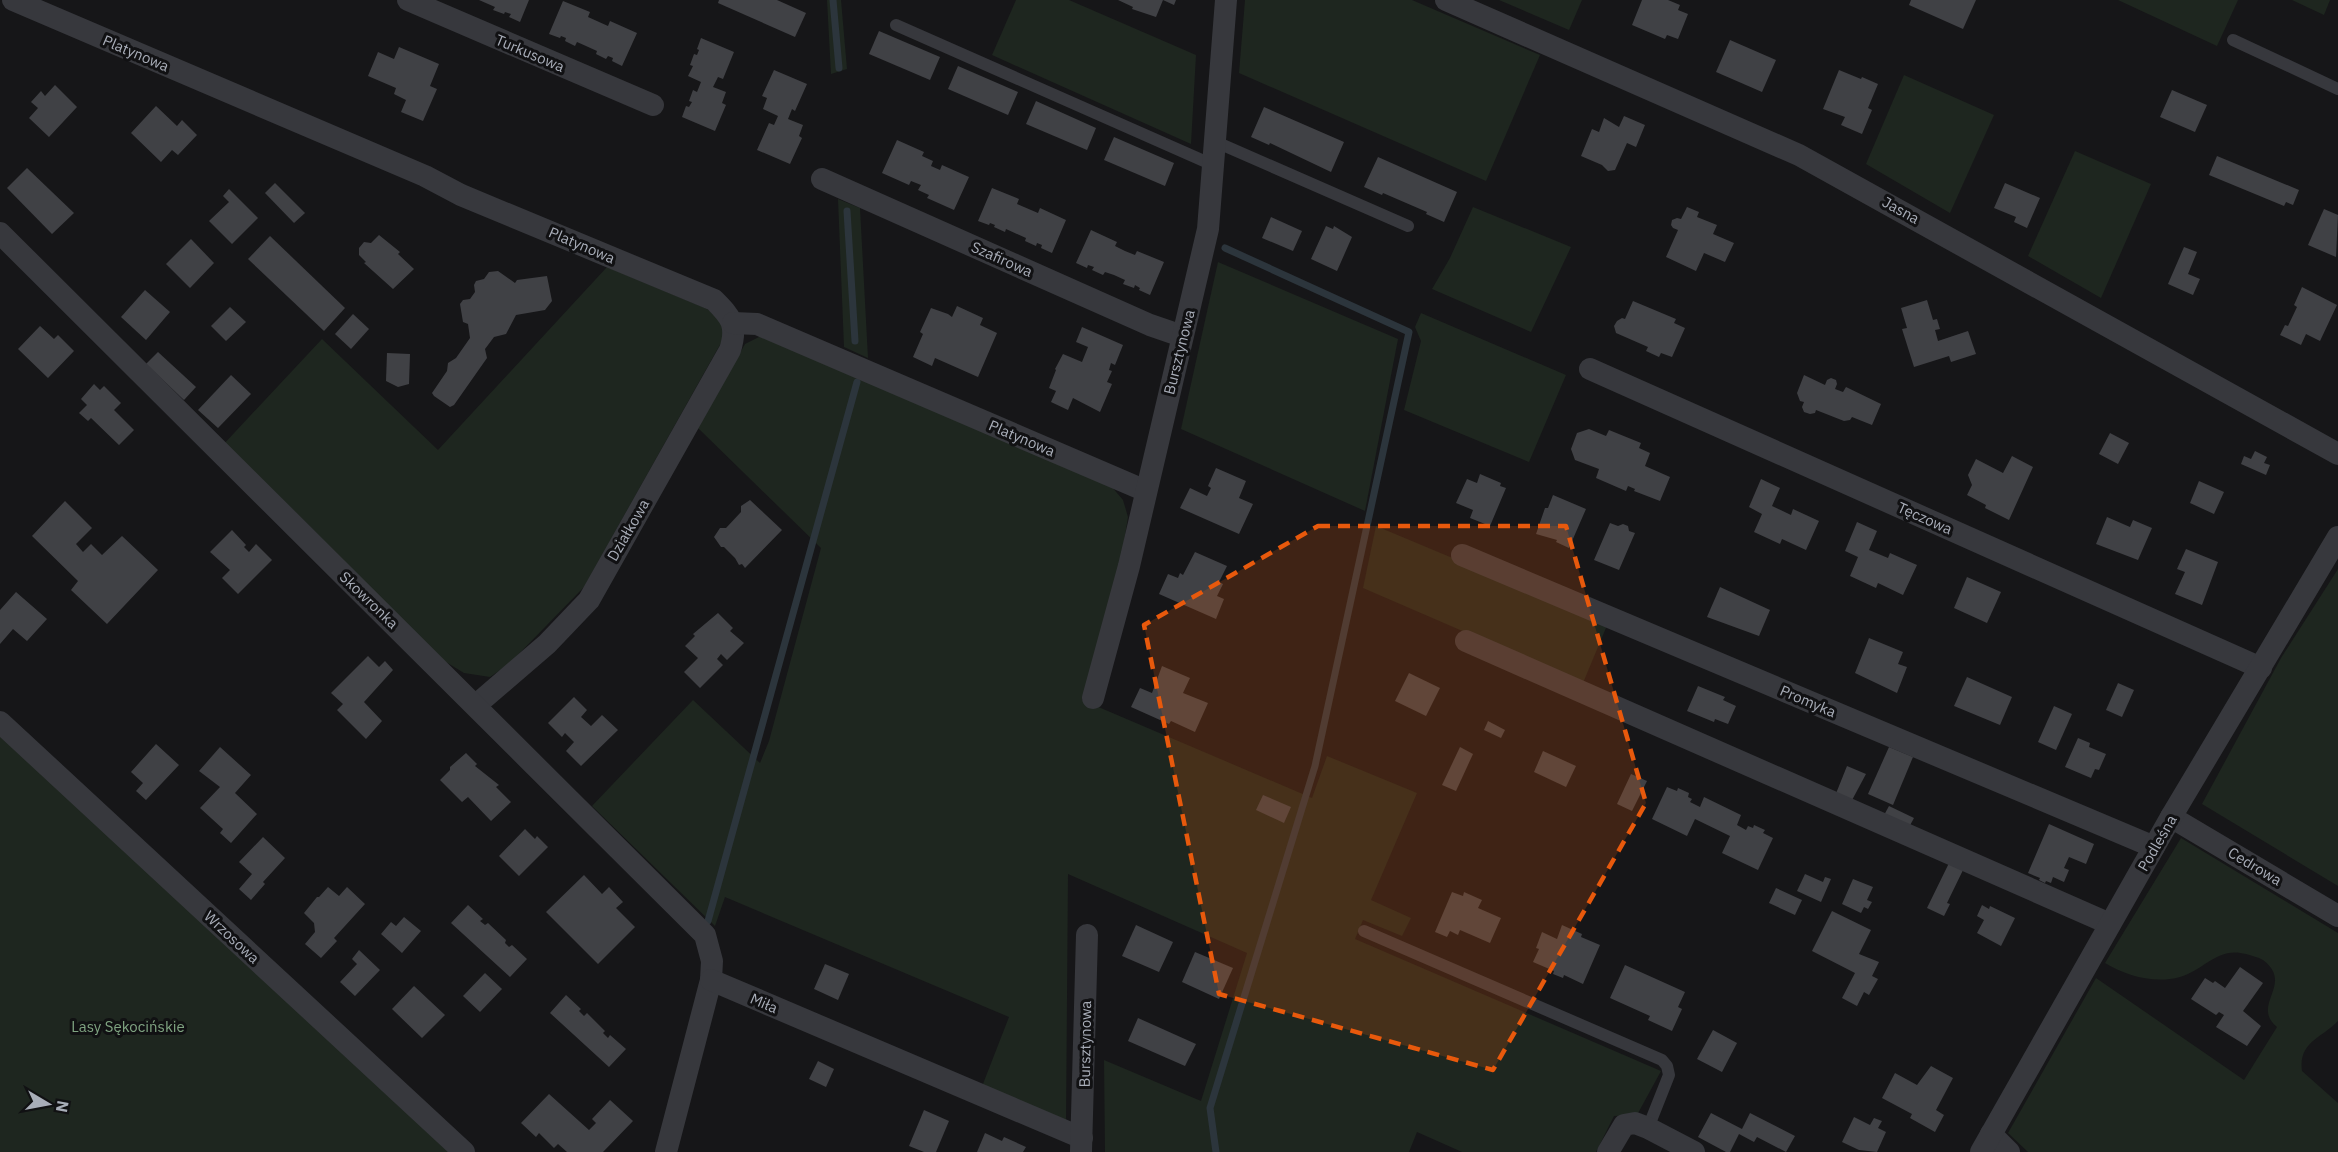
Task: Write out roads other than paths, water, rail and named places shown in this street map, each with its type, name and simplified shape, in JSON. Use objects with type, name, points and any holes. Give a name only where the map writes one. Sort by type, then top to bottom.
[{"type":"street","name":"Platynowa","points":[[13,0],[425,176],[461,195],[714,300],[733,323],[757,324],[1146,491]]},
{"type":"street","name":"Turkusowa","points":[[408,0],[652,105]]},
{"type":"street","name":"Bursztynowa","points":[[1093,698],[1129,566],[1208,229],[1226,0]]},
{"type":"street","name":"Jasna","points":[[1446,0],[1799,155],[2338,454]]},
{"type":"street","name":"Szafirowa","points":[[822,179],[1150,325],[1182,336]]},
{"type":"street","name":"Skowronka","points":[[0,233],[705,935],[712,961],[711,980]]},
{"type":"street","name":"Działkowa","points":[[476,705],[547,644],[589,600],[730,350],[735,336],[733,323]]},
{"type":"street","name":"Tęczowa","points":[[1590,369],[2261,668]]},
{"type":"street","name":"Podleśna","points":[[1986,1143],[2171,817],[2338,537]]},
{"type":"street","name":"Promyka","points":[[1462,555],[2154,847]]},
{"type":"street","points":[[1466,641],[2110,924]]},
{"type":"street","name":"Wrzosowa","points":[[0,722],[464,1152]]},
{"type":"street","name":"Cedrowa","points":[[2171,817],[2338,916]]},
{"type":"street","name":"Bursztynowa","points":[[1081,1145],[1087,935]]},
{"type":"street","points":[[666,1152],[711,980]]},
{"type":"street","name":"Miła","points":[[711,980],[980,1095],[1081,1145]]},
{"type":"street","points":[[1608,1152],[1624,1125],[1635,1123],[1694,1152]]},
{"type":"street","points":[[1986,1143],[2009,1152]]},
{"type":"lane","points":[[896,25],[1213,165]]},
{"type":"lane","points":[[2233,40],[2338,89]]},
{"type":"lane","points":[[1215,142],[1408,226]]},
{"type":"lane","points":[[1364,931],[1662,1060],[1667,1066],[1669,1075],[1648,1128]]},
{"type":"waterway","points":[[833,0],[839,68]]},
{"type":"waterway","points":[[847,211],[855,341]]},
{"type":"waterway","points":[[1216,1152],[1210,1108],[1315,766],[1409,332],[1225,248]]},
{"type":"waterway","points":[[708,921],[857,382]]},
{"type":"park label","name":"Lasy Sękocińskie","points":[[128,1026]]}]
